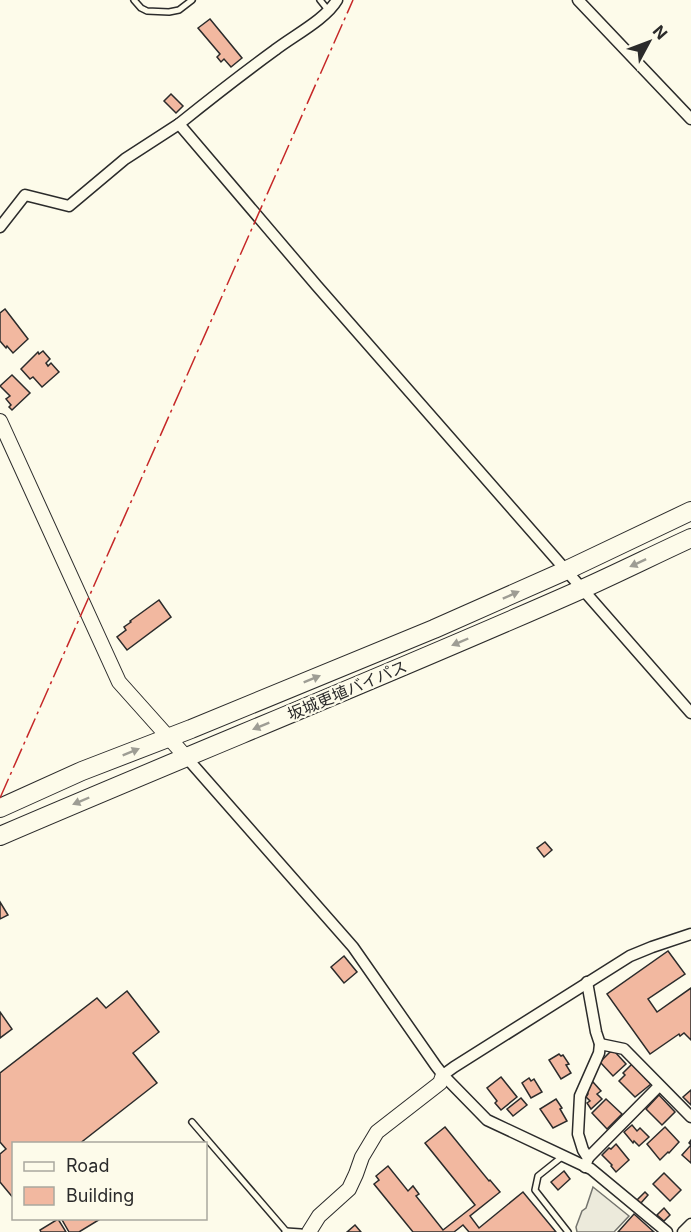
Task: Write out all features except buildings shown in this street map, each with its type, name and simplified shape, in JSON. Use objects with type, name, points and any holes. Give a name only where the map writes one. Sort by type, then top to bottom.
[{"type":"highway","name":"坂城更埴バイパス","points":[[0,808],[82,771],[434,630],[691,511]]},
{"type":"highway","name":"坂城更埴バイパス","points":[[0,836],[327,699],[582,589],[691,538]]},
{"type":"street","points":[[0,227],[25,195],[69,206],[125,159],[179,124],[230,83],[316,21],[337,0]]},
{"type":"street","points":[[578,0],[691,119]]},
{"type":"street","points":[[179,124],[325,295],[691,713]]},
{"type":"street","points":[[0,421],[119,681],[353,946],[443,1075],[488,1120],[563,1156],[587,1162]]},
{"type":"street","points":[[309,1232],[319,1216],[349,1189],[362,1157],[377,1132],[440,1083],[443,1075],[630,956],[691,934]]},
{"type":"street","points":[[587,982],[600,1044],[580,1096],[578,1134],[583,1150],[591,1169],[667,1232]]},
{"type":"street","points":[[600,1044],[624,1050],[691,1117]]},
{"type":"street","points":[[587,1162],[659,1086]]},
{"type":"street","points":[[682,1232],[691,1224]]},
{"type":"lane","points":[[134,0],[147,11],[169,12],[179,10],[192,0]]},
{"type":"lane","points":[[320,0],[328,10]]},
{"type":"lane","points":[[192,1122],[286,1232],[301,1232]]},
{"type":"lane","points":[[563,1156],[538,1176],[535,1190],[568,1232]]},
{"type":"shaded area","points":[[593,1187],[629,1216],[614,1232],[577,1232],[576,1227]]},
{"type":"power","points":[[0,798],[353,0]]}]
